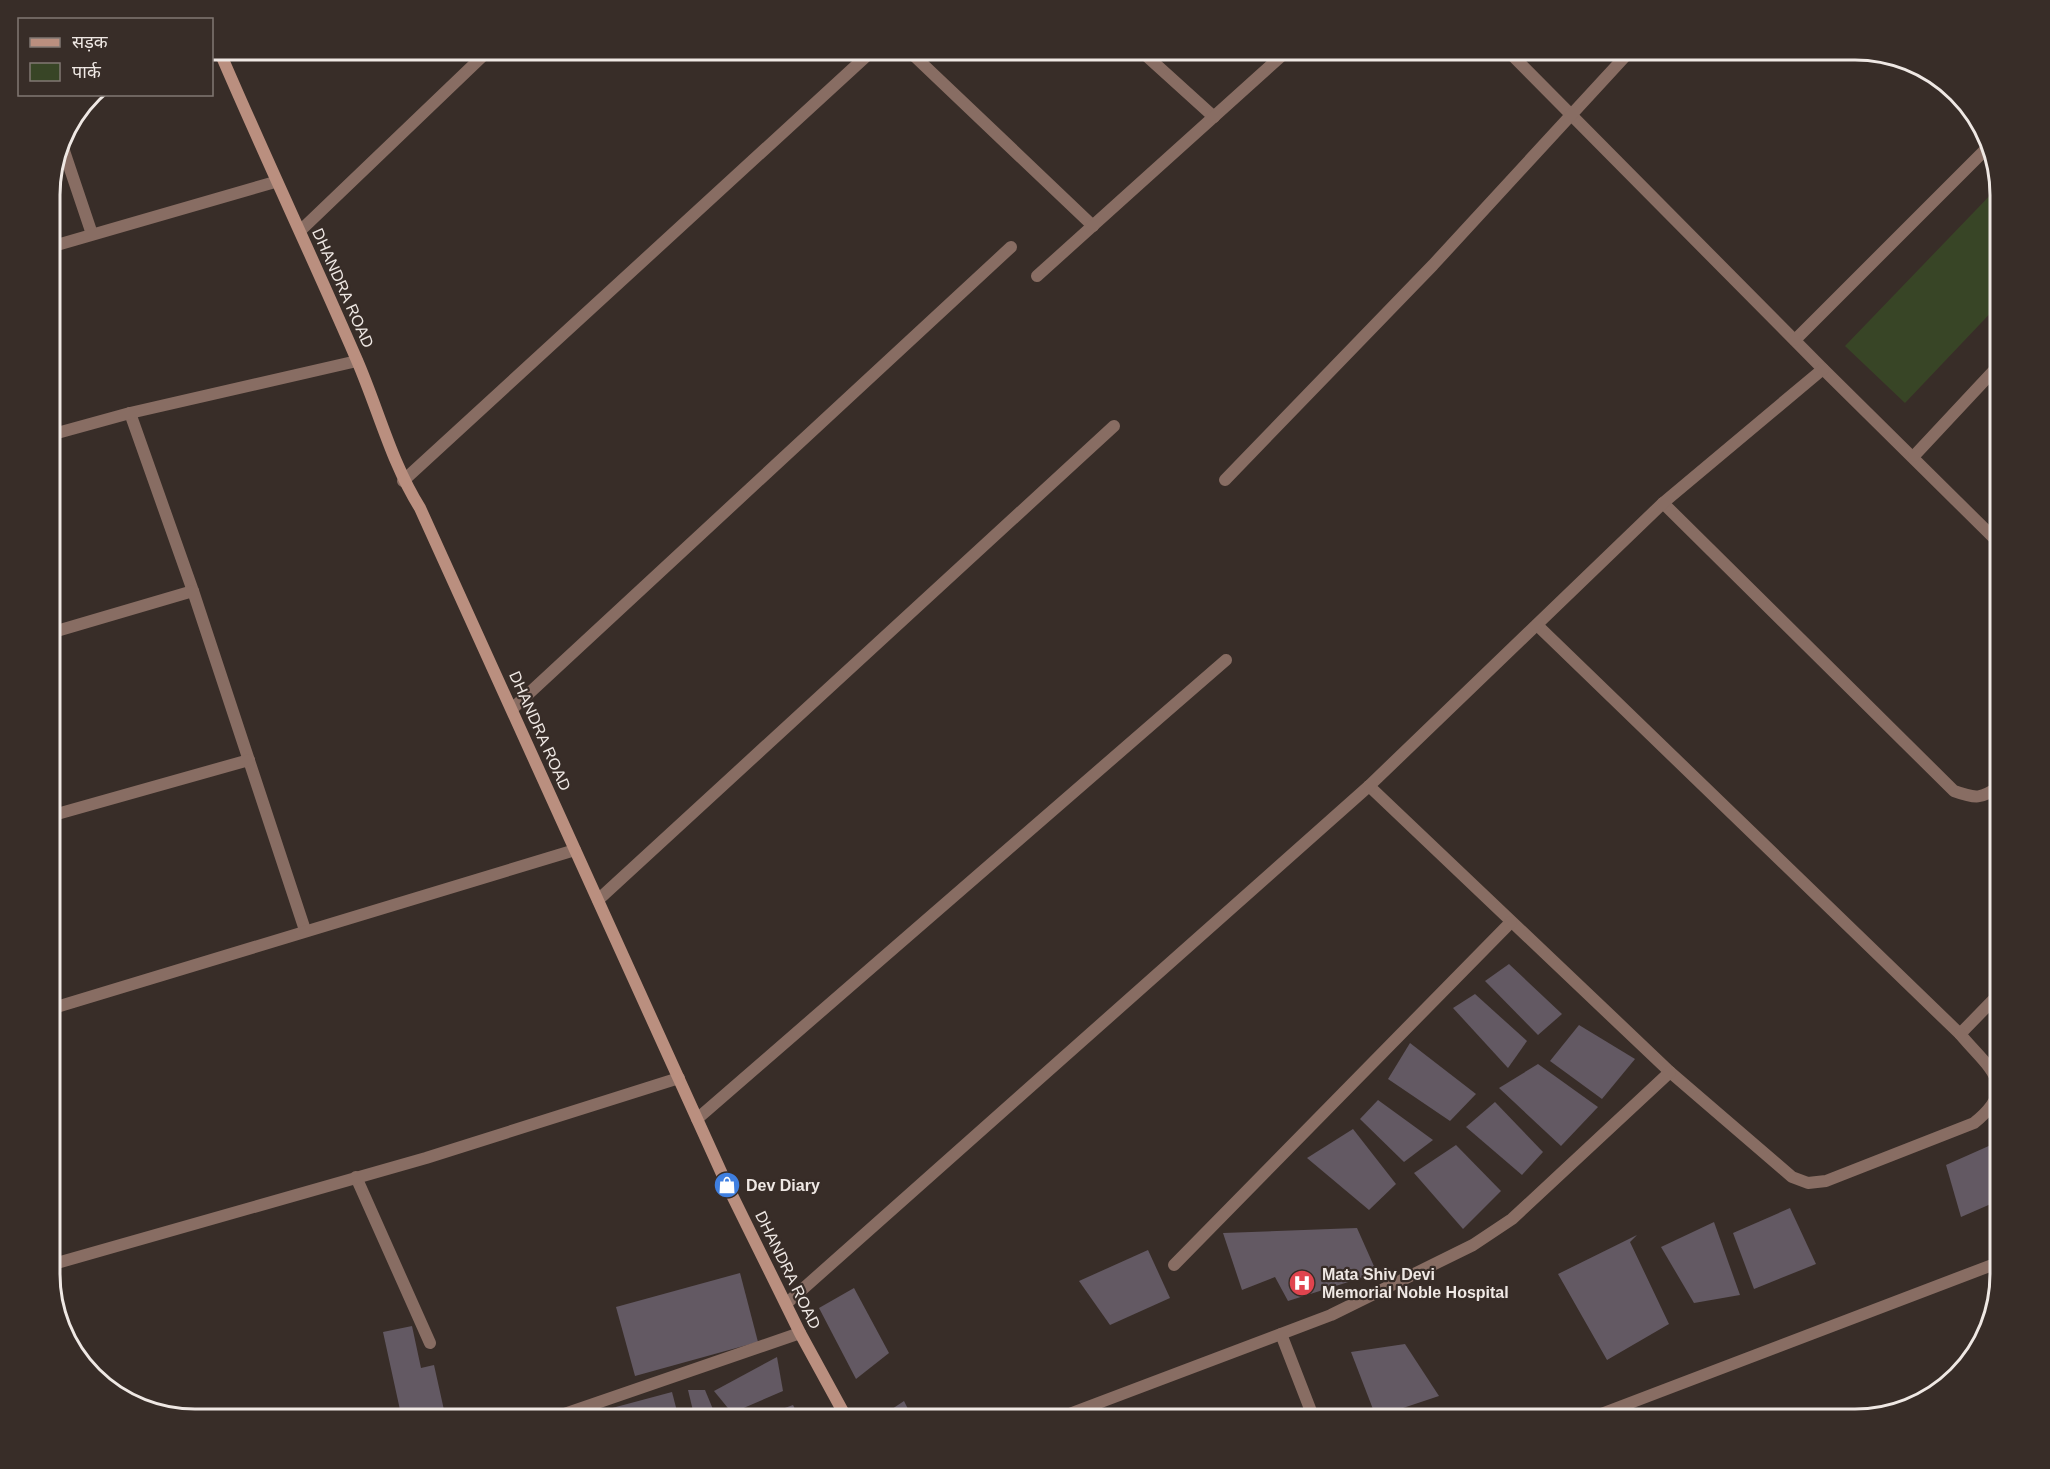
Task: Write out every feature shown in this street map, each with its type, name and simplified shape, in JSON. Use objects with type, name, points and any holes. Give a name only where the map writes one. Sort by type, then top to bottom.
[{"type":"street","name":"DHANDRA ROAD","points":[[223,60],[275,182],[300,231],[357,361],[403,481],[420,508],[697,1119],[801,1333],[842,1409]]},
{"type":"street","points":[[300,231],[479,60]]},
{"type":"street","points":[[403,481],[862,60]]},
{"type":"street","points":[[919,60],[1093,226]]},
{"type":"street","points":[[1151,60],[1214,117]]},
{"type":"street","points":[[1038,276],[1277,60]]},
{"type":"street","points":[[1517,60],[1823,369],[1990,533]]},
{"type":"street","points":[[1225,480],[1433,266],[1622,60]]},
{"type":"street","points":[[1795,340],[1983,152]]},
{"type":"street","points":[[66,155],[92,234]]},
{"type":"street","points":[[60,244],[275,182]]},
{"type":"street","points":[[512,709],[1011,247]]},
{"type":"street","points":[[60,432],[130,413],[357,361]]},
{"type":"street","points":[[787,1303],[1369,786],[1663,503],[1823,369]]},
{"type":"street","points":[[1914,456],[1990,376]]},
{"type":"street","points":[[130,413],[193,591],[305,930]]},
{"type":"street","points":[[598,900],[1114,426]]},
{"type":"street","points":[[1663,503],[1954,791],[1974,799],[1990,793]]},
{"type":"street","points":[[60,630],[193,591]]},
{"type":"street","points":[[1537,625],[1960,1034],[1990,1071]]},
{"type":"street","points":[[697,1119],[1226,660]]},
{"type":"street","points":[[60,813],[249,760]]},
{"type":"street","points":[[1369,786],[1670,1072],[1792,1177],[1808,1183],[1826,1181],[1974,1123],[1990,1110]]},
{"type":"street","points":[[60,1006],[575,850]]},
{"type":"street","points":[[1174,1265],[1511,922]]},
{"type":"street","points":[[1960,1034],[1990,1004]]},
{"type":"street","points":[[1082,1409],[1281,1334],[1368,1298],[1434,1267],[1483,1239],[1512,1219],[1670,1072]]},
{"type":"street","points":[[60,1262],[356,1177],[679,1078]]},
{"type":"street","points":[[356,1177],[430,1343]]},
{"type":"street","points":[[1614,1409],[1990,1266]]},
{"type":"street","points":[[594,1409],[801,1333]]},
{"type":"street","points":[[1281,1334],[1310,1409]]},
{"type":"green space","points":[[1990,195],[1990,314],[1905,403],[1845,346]]},
{"type":"building","points":[[1509,964],[1562,1014],[1538,1035],[1485,981]]},
{"type":"building","points":[[1475,994],[1527,1041],[1508,1068],[1453,1008]]},
{"type":"building","points":[[1579,1025],[1635,1059],[1602,1099],[1550,1061]]},
{"type":"building","points":[[1410,1043],[1476,1094],[1450,1121],[1388,1079]]},
{"type":"building","points":[[1538,1064],[1598,1107],[1561,1146],[1499,1088]]},
{"type":"building","points":[[1378,1100],[1433,1140],[1404,1162],[1360,1119]]},
{"type":"building","points":[[1495,1102],[1543,1152],[1522,1175],[1466,1127]]},
{"type":"building","points":[[1353,1129],[1396,1184],[1369,1210],[1307,1158]]},
{"type":"building","points":[[1456,1145],[1501,1191],[1463,1229],[1414,1173]]},
{"type":"building","points":[[1990,1145],[1990,1204],[1961,1217],[1946,1165]]},
{"type":"building","points":[[1790,1208],[1816,1264],[1754,1289],[1733,1233]]},
{"type":"building","points":[[1714,1222],[1740,1295],[1694,1303],[1661,1247]]},
{"type":"building","points":[[1357,1228],[1377,1273],[1288,1301],[1275,1277],[1242,1290],[1223,1233]]},
{"type":"building","points":[[1637,1235],[1630,1242],[1669,1324],[1607,1360],[1558,1274]]},
{"type":"building","points":[[1148,1250],[1170,1298],[1110,1325],[1079,1281]]},
{"type":"building","points":[[740,1273],[758,1342],[635,1376],[616,1307]]},
{"type":"building","points":[[854,1288],[889,1353],[856,1379],[819,1308]]},
{"type":"building","points":[[412,1326],[421,1368],[434,1365],[444,1409],[400,1409],[383,1332]]},
{"type":"building","points":[[1405,1344],[1439,1396],[1400,1409],[1373,1409],[1351,1352]]},
{"type":"building","points":[[777,1357],[783,1391],[741,1409],[729,1409],[714,1391]]},
{"type":"building","points":[[688,1390],[705,1390],[713,1409],[693,1409]]},
{"type":"building","points":[[672,1392],[676,1409],[608,1409]]},
{"type":"building","points":[[904,1401],[908,1409],[892,1409]]},
{"type":"building","points":[[793,1405],[795,1409],[782,1409]]},
{"type":"place","name":"Dev Diary","points":[[727,1185]]},
{"type":"place","name":"Mata Shiv Devi Memorial Noble Hospital","points":[[1302,1283]]}]
